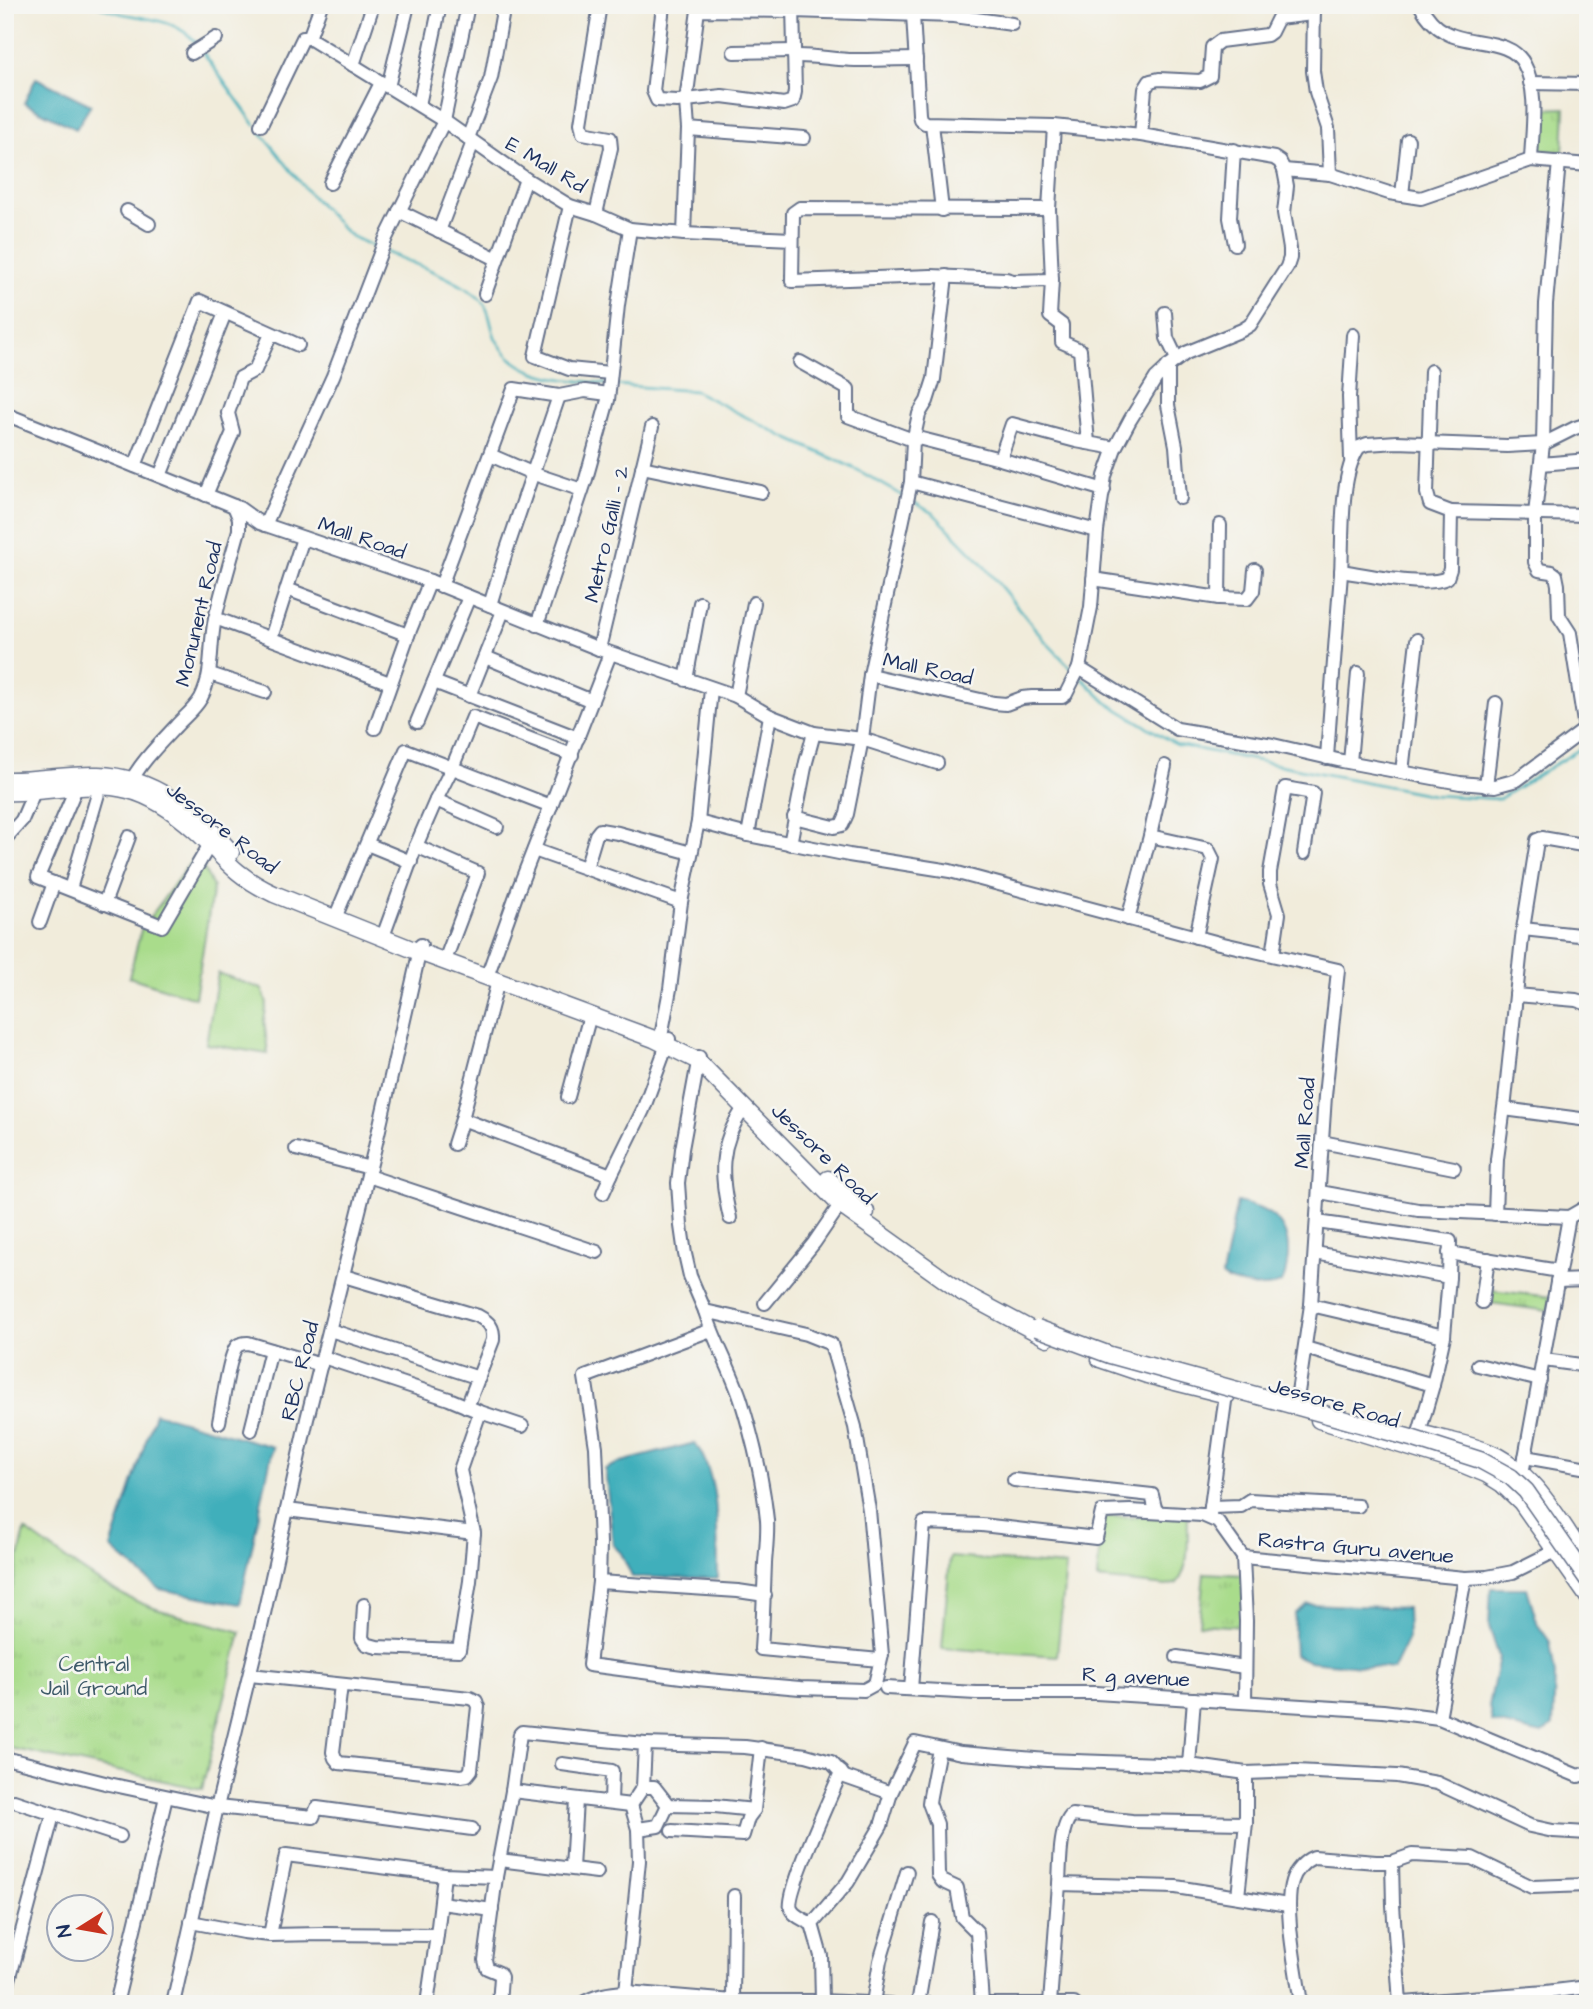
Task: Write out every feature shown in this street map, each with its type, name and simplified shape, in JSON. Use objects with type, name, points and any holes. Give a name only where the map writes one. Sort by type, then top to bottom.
[{"type":"main road","name":"Jessore Road","points":[[5,780],[98,775],[158,791],[187,809],[210,828],[237,859],[256,874],[287,890],[385,930],[420,948],[447,955],[493,976],[620,1018],[699,1058],[756,1105],[814,1166],[873,1219],[998,1309]]},
{"type":"main road","name":"Jessore Road","points":[[5,792],[130,785],[195,830],[236,871],[280,896],[590,1015],[665,1040]]},
{"type":"main road","name":"Jessore Road","points":[[699,1058],[744,1108],[840,1205],[963,1293],[1029,1324],[1069,1348],[1147,1375],[1226,1394],[1457,1462],[1486,1474],[1502,1484],[1521,1502],[1588,1597]]},
{"type":"main road","name":"Jessore Road","points":[[1029,1324],[1117,1351],[1488,1452],[1503,1459],[1534,1486],[1588,1563]]},
{"type":"main road","points":[[1029,1324],[1110,1355],[1411,1438],[1480,1460],[1511,1477],[1525,1491],[1588,1580]]},
{"type":"street","points":[[261,125],[303,38],[309,38],[321,5]]},
{"type":"street","points":[[354,65],[373,5]]},
{"type":"street","points":[[330,183],[385,85],[408,5]]},
{"type":"street","points":[[419,105],[440,5]]},
{"type":"street","points":[[239,530],[245,526],[262,524],[333,376],[386,238],[444,121],[468,5]]},
{"type":"street","points":[[439,231],[491,78],[504,5]]},
{"type":"street","points":[[596,214],[611,148],[610,138],[583,133],[581,123],[600,5]]},
{"type":"street","points":[[1420,5],[1427,18],[1446,33],[1508,49],[1523,61],[1530,83],[1532,103],[1531,160]]},
{"type":"street","points":[[663,6],[653,91],[657,100],[686,101],[722,96],[784,104],[793,101],[795,92],[793,8]]},
{"type":"street","points":[[684,234],[688,129],[686,101],[698,10],[793,8],[954,16],[1012,24]]},
{"type":"street","points":[[1141,135],[1145,89],[1150,81],[1206,80],[1210,76],[1214,43],[1267,35],[1278,18],[1314,10],[1313,71],[1316,92],[1328,128],[1330,174]]},
{"type":"street","points":[[913,15],[919,114],[925,123],[1054,126],[1141,135],[1274,158],[1284,170],[1287,186],[1284,214],[1290,249],[1287,267],[1250,325],[1186,353],[1156,378],[1115,448],[1105,476],[1097,531],[1091,607],[1079,670],[1177,729],[1486,786],[1517,780],[1587,730],[1570,633],[1559,616],[1556,575],[1539,570],[1535,573],[1535,514],[1543,444],[1546,304],[1559,162]]},
{"type":"street","points":[[198,50],[216,38]]},
{"type":"street","name":"E Mall Rd","points":[[309,38],[444,121],[526,179],[570,206],[630,229],[792,239]]},
{"type":"street","points":[[734,51],[856,60],[916,60]]},
{"type":"street","points":[[1530,83],[1587,84],[1588,73]]},
{"type":"street","points":[[932,124],[942,210]]},
{"type":"street","points":[[1054,126],[1049,209],[1052,280],[1050,316],[1062,325],[1062,342],[1080,350],[1088,443]]},
{"type":"street","points":[[688,129],[804,138]]},
{"type":"street","points":[[1402,195],[1408,140]]},
{"type":"street","points":[[1234,150],[1230,218],[1235,244]]},
{"type":"street","points":[[1284,170],[1330,174],[1389,193],[1421,198],[1531,160],[1588,164]]},
{"type":"street","points":[[1287,186],[1312,172]]},
{"type":"street","points":[[485,294],[526,179]]},
{"type":"street","points":[[570,206],[535,356],[569,369],[610,373]]},
{"type":"street","points":[[1049,209],[800,208],[793,213],[792,281],[946,276],[1013,281],[1052,280]]},
{"type":"street","points":[[127,211],[149,224]]},
{"type":"street","points":[[399,211],[497,259]]},
{"type":"street","points":[[537,625],[582,490],[608,397],[630,229]]},
{"type":"street","points":[[870,675],[910,487],[913,438],[919,414],[927,401],[934,379],[946,276]]},
{"type":"street","points":[[135,466],[200,301],[298,345]]},
{"type":"street","points":[[160,476],[225,313]]},
{"type":"street","points":[[1165,313],[1173,363],[1168,405],[1176,446],[1180,498]]},
{"type":"street","points":[[206,495],[233,432],[228,413],[240,378],[255,370],[271,334]]},
{"type":"street","points":[[1352,463],[1349,397],[1353,335]]},
{"type":"street","points":[[800,362],[848,389],[849,416],[913,438],[1000,459],[1104,490]]},
{"type":"street","points":[[1431,371],[1427,493],[1430,504],[1451,512],[1588,515]]},
{"type":"street","points":[[375,728],[408,635],[435,584],[490,455],[514,389],[559,396],[584,391],[608,397]]},
{"type":"street","points":[[491,606],[506,552],[559,396]]},
{"type":"street","name":"Mall Road","points":[[5,414],[234,506],[262,524],[435,584],[604,652],[736,696],[770,716],[814,733],[862,739],[870,675],[1006,704],[1022,698],[1057,699],[1066,694],[1079,670]]},
{"type":"street","points":[[1000,459],[1012,424],[1115,448]]},
{"type":"street","points":[[1326,758],[1345,498],[1352,463],[1359,447],[1367,444],[1543,444],[1588,424]]},
{"type":"street","name":"Metro Galli - 2","points":[[454,1144],[462,1119],[493,976],[534,850],[592,701],[652,427]]},
{"type":"street","points":[[490,455],[534,474],[582,490]]},
{"type":"street","points":[[1541,464],[1588,460]]},
{"type":"street","points":[[642,467],[761,492]]},
{"type":"street","points":[[910,487],[1097,531]]},
{"type":"street","name":"Monunent Road","points":[[130,785],[176,726],[196,706],[205,688],[210,674],[215,618],[239,530],[239,518],[234,506]]},
{"type":"street","points":[[1341,571],[1410,580],[1434,581],[1447,578],[1450,569],[1451,512]]},
{"type":"street","points":[[1219,598],[1220,525]]},
{"type":"street","points":[[271,638],[303,538]]},
{"type":"street","points":[[1093,579],[1219,598],[1247,599],[1253,591],[1255,570]]},
{"type":"street","points":[[287,589],[408,635]]},
{"type":"street","points":[[417,722],[469,597]]},
{"type":"street","points":[[686,680],[700,603]]},
{"type":"street","points":[[736,696],[754,603]]},
{"type":"street","points":[[469,696],[503,611]]},
{"type":"street","points":[[215,618],[390,683]]},
{"type":"street","points":[[1402,772],[1417,640]]},
{"type":"street","points":[[485,657],[592,701]]},
{"type":"street","points":[[210,674],[265,692]]},
{"type":"street","points":[[1350,762],[1358,674]]},
{"type":"street","points":[[433,682],[578,738]]},
{"type":"street","points":[[603,1194],[643,1110],[665,1040],[681,901],[698,822],[711,689]]},
{"type":"street","points":[[1486,786],[1496,703]]},
{"type":"street","points":[[748,835],[770,716]]},
{"type":"street","points":[[385,930],[416,846],[472,717],[572,755]]},
{"type":"street","points":[[790,844],[814,733]]},
{"type":"street","points":[[794,817],[834,827],[842,825],[847,814],[862,739],[937,763]]},
{"type":"street","points":[[338,911],[406,750],[551,806]]},
{"type":"street","points":[[1128,919],[1165,766]]},
{"type":"street","points":[[70,889],[100,787]]},
{"type":"street","points":[[76,788],[38,877],[162,926],[210,844]]},
{"type":"street","points":[[1273,955],[1279,914],[1270,884],[1270,872],[1285,788],[1313,793],[1304,853]]},
{"type":"street","points":[[5,839],[22,820],[34,792]]},
{"type":"street","points":[[436,800],[497,827]]},
{"type":"street","name":"Mall Road","points":[[698,822],[790,844],[950,871],[1219,943],[1338,970],[1311,1305],[1297,1399]]},
{"type":"street","points":[[586,868],[600,830],[691,853]]},
{"type":"street","points":[[104,904],[129,836]]},
{"type":"street","points":[[1150,836],[1191,844],[1210,852],[1213,859],[1196,937]]},
{"type":"street","points":[[1495,1214],[1497,1159],[1523,929],[1537,840],[1542,838],[1588,846]]},
{"type":"street","points":[[367,844],[411,862]]},
{"type":"street","points":[[416,846],[478,873],[447,955]]},
{"type":"street","points":[[534,850],[681,901]]},
{"type":"street","points":[[40,922],[54,883]]},
{"type":"street","points":[[1523,929],[1588,936]]},
{"type":"street","name":"RBC Road","points":[[173,2004],[420,948]]},
{"type":"street","points":[[1516,995],[1588,1003]]},
{"type":"street","points":[[568,1097],[590,1015]]},
{"type":"street","points":[[699,1058],[678,1183],[681,1226],[690,1276],[729,1368],[759,1468],[767,1523],[761,1649],[880,1660]]},
{"type":"street","points":[[730,1218],[722,1165],[730,1132],[744,1108]]},
{"type":"street","points":[[1504,1109],[1588,1120]]},
{"type":"street","points":[[462,1119],[611,1175]]},
{"type":"street","points":[[1322,1143],[1454,1168]]},
{"type":"street","points":[[296,1149],[597,1251]]},
{"type":"street","points":[[1320,1192],[1418,1210],[1569,1217],[1588,1206]]},
{"type":"street","points":[[765,1303],[814,1243],[840,1205]]},
{"type":"street","points":[[1511,1492],[1522,1474],[1569,1217]]},
{"type":"street","points":[[1317,1222],[1450,1241],[1444,1336],[1419,1433]]},
{"type":"street","points":[[1315,1253],[1449,1277]]},
{"type":"street","points":[[1449,1253],[1588,1280]]},
{"type":"street","points":[[1483,1296],[1488,1259]]},
{"type":"street","points":[[344,1276],[478,1316],[486,1320],[492,1328],[493,1340],[479,1378],[460,1470],[474,1533],[470,1581],[459,1650],[377,1647],[366,1644],[362,1638],[364,1605]]},
{"type":"street","points":[[1311,1305],[1444,1336]]},
{"type":"street","points":[[705,1311],[806,1334],[831,1344],[855,1427],[869,1510],[882,1655],[875,1684],[864,1690],[764,1685],[589,1665],[599,1581],[600,1543],[596,1447],[585,1377],[711,1330]]},
{"type":"street","points":[[330,1330],[479,1378]]},
{"type":"street","points":[[219,1422],[231,1362],[237,1346],[248,1343],[322,1361],[449,1399],[522,1426]]},
{"type":"street","points":[[1305,1348],[1433,1385]]},
{"type":"street","points":[[251,1430],[271,1350]]},
{"type":"street","points":[[1544,1360],[1588,1366]]},
{"type":"street","points":[[1478,1365],[1540,1380]]},
{"type":"street","points":[[1210,1513],[1226,1394]]},
{"type":"street","points":[[1525,1457],[1582,1467]]},
{"type":"street","points":[[1014,1480],[1152,1495],[1157,1512]]},
{"type":"street","points":[[911,1689],[924,1523],[982,1525],[1096,1538],[1102,1512],[1202,1515],[1241,1506],[1250,1500],[1358,1506]]},
{"type":"street","points":[[287,1510],[474,1533]]},
{"type":"street","name":"Rastra Guru avenue","points":[[1210,1513],[1243,1557],[1246,1620],[1245,1702]]},
{"type":"street","name":"Rastra Guru avenue","points":[[1243,1557],[1465,1578],[1513,1572],[1555,1551]]},
{"type":"street","name":"Rastra Guru avenue","points":[[1439,1718],[1465,1578]]},
{"type":"street","points":[[599,1581],[765,1595]]},
{"type":"street","points":[[1177,1657],[1245,1667]]},
{"type":"street","points":[[250,1675],[470,1699],[477,1701],[471,1770],[467,1775],[461,1776],[340,1763],[333,1752],[341,1685]]},
{"type":"street","name":"R g avenue","points":[[886,1688],[976,1693],[1096,1693],[1383,1711],[1439,1718]]},
{"type":"street","points":[[1189,1765],[1194,1699]]},
{"type":"street","points":[[1439,1718],[1578,1776],[1588,1773]]},
{"type":"street","points":[[499,2004],[502,1978],[499,1973],[485,1965],[496,1877],[522,1732],[645,1744],[761,1748],[806,1755],[831,1762],[845,1776],[891,1793]]},
{"type":"street","points":[[626,1992],[639,1860],[638,1829],[631,1805],[643,1787],[645,1744]]},
{"type":"street","points":[[813,1924],[848,1882],[881,1826],[891,1793],[915,1744],[961,1753],[1047,1760],[1189,1765],[1246,1773],[1296,1771],[1397,1776],[1437,1783],[1530,1826],[1553,1831],[1588,1833]]},
{"type":"street","points":[[672,1831],[743,1835],[748,1818],[754,1810],[761,1748]]},
{"type":"street","points":[[939,1749],[929,1797],[937,1824],[938,1875],[942,1881],[957,1888],[962,1917],[977,1932],[985,2003]]},
{"type":"street","points":[[5,1758],[217,1807],[313,1817],[317,1808],[472,1829]]},
{"type":"street","points":[[562,1764],[612,1771],[611,1802]]},
{"type":"street","points":[[822,2001],[821,1956],[813,1924],[795,1914],[790,1908],[790,1900],[796,1878],[841,1772]]},
{"type":"street","points":[[1238,1896],[1246,1823],[1246,1773]]},
{"type":"street","points":[[643,1787],[654,1787],[668,1805],[754,1810]]},
{"type":"street","points":[[512,1791],[631,1805]]},
{"type":"street","points":[[116,2004],[166,1797]]},
{"type":"street","points":[[572,1868],[576,1800]]},
{"type":"street","points":[[14,1801],[120,1836]]},
{"type":"street","points":[[638,1829],[658,1826],[668,1805]]},
{"type":"street","points":[[5,1995],[53,1815]]},
{"type":"street","points":[[1050,2003],[1063,1836],[1068,1819],[1072,1815],[1132,1821],[1246,1823]]},
{"type":"street","points":[[270,1935],[286,1855],[444,1875],[496,1877]]},
{"type":"street","points":[[1301,2004],[1289,1905],[1292,1880],[1305,1861],[1314,1857],[1392,1862],[1412,1855],[1472,1858],[1532,1887],[1588,1885]]},
{"type":"street","points":[[499,1860],[597,1872]]},
{"type":"street","points":[[1392,1862],[1400,2003]]},
{"type":"street","points":[[873,2003],[880,1961],[907,1872]]},
{"type":"street","points":[[427,2004],[444,1875]]},
{"type":"street","points":[[1059,1884],[1177,1887],[1289,1905]]},
{"type":"street","points":[[733,2001],[734,1896]]},
{"type":"street","points":[[441,1903],[492,1910]]},
{"type":"street","points":[[191,1922],[270,1935],[437,1935]]},
{"type":"street","points":[[918,2004],[932,1922]]},
{"type":"street","points":[[1390,2004],[1492,2000],[1587,1987]]},
{"type":"street","points":[[581,2004],[596,1996],[626,1992],[733,2001],[890,2004]]},
{"type":"street","points":[[931,2004],[1074,2004]]},
{"type":"green space","points":[[1565,108],[1563,152],[1537,150],[1539,109]]},
{"type":"green space","points":[[197,855],[213,887],[195,998],[129,977],[141,930]]},
{"type":"green space","points":[[218,973],[262,989],[267,1003],[264,1020],[268,1054],[206,1044]]},
{"type":"green space","points":[[1483,1289],[1550,1297],[1549,1311],[1482,1302]]},
{"type":"green space","points":[[1188,1516],[1186,1560],[1177,1583],[1167,1586],[1097,1579],[1102,1517]]},
{"type":"green space","name":"Central Jail Ground","points":[[25,1530],[84,1572],[131,1599],[241,1632],[202,1789],[5,1747],[5,1621]]},
{"type":"green space","points":[[950,1557],[1066,1566],[1057,1656],[942,1648]]},
{"type":"green space","points":[[1204,1573],[1244,1575],[1245,1627],[1199,1624]]},
{"type":"water","points":[[36,78],[91,105],[76,129],[24,103]]},
{"type":"water","points":[[1237,1202],[1267,1212],[1281,1225],[1288,1244],[1282,1283],[1267,1287],[1253,1286],[1222,1276]]},
{"type":"water","points":[[155,1413],[273,1447],[240,1604],[159,1589],[111,1548]]},
{"type":"water","points":[[695,1443],[703,1457],[713,1490],[718,1578],[632,1577],[621,1553],[613,1545],[605,1469],[621,1462]]},
{"type":"water","points":[[1491,1588],[1527,1588],[1538,1625],[1550,1642],[1555,1675],[1553,1725],[1542,1734],[1492,1722],[1489,1706],[1499,1657],[1489,1626]]},
{"type":"water","points":[[1308,1604],[1407,1608],[1408,1638],[1393,1669],[1308,1661],[1295,1655],[1295,1614]]},
{"type":"waterway","points":[[97,5],[164,22],[188,34],[198,45]]},
{"type":"waterway","points":[[202,51],[255,125]]},
{"type":"waterway","points":[[259,130],[308,192],[343,229],[376,248]]},
{"type":"waterway","points":[[386,252],[436,273],[473,293],[487,309],[496,339],[517,363],[544,375],[605,384]]},
{"type":"waterway","points":[[615,385],[695,391],[787,438],[856,469],[905,497]]},
{"type":"waterway","points":[[910,500],[934,514],[979,560],[1046,642],[1074,671]]},
{"type":"waterway","points":[[1079,675],[1106,702],[1177,745],[1433,795],[1499,799],[1588,744]]}]
